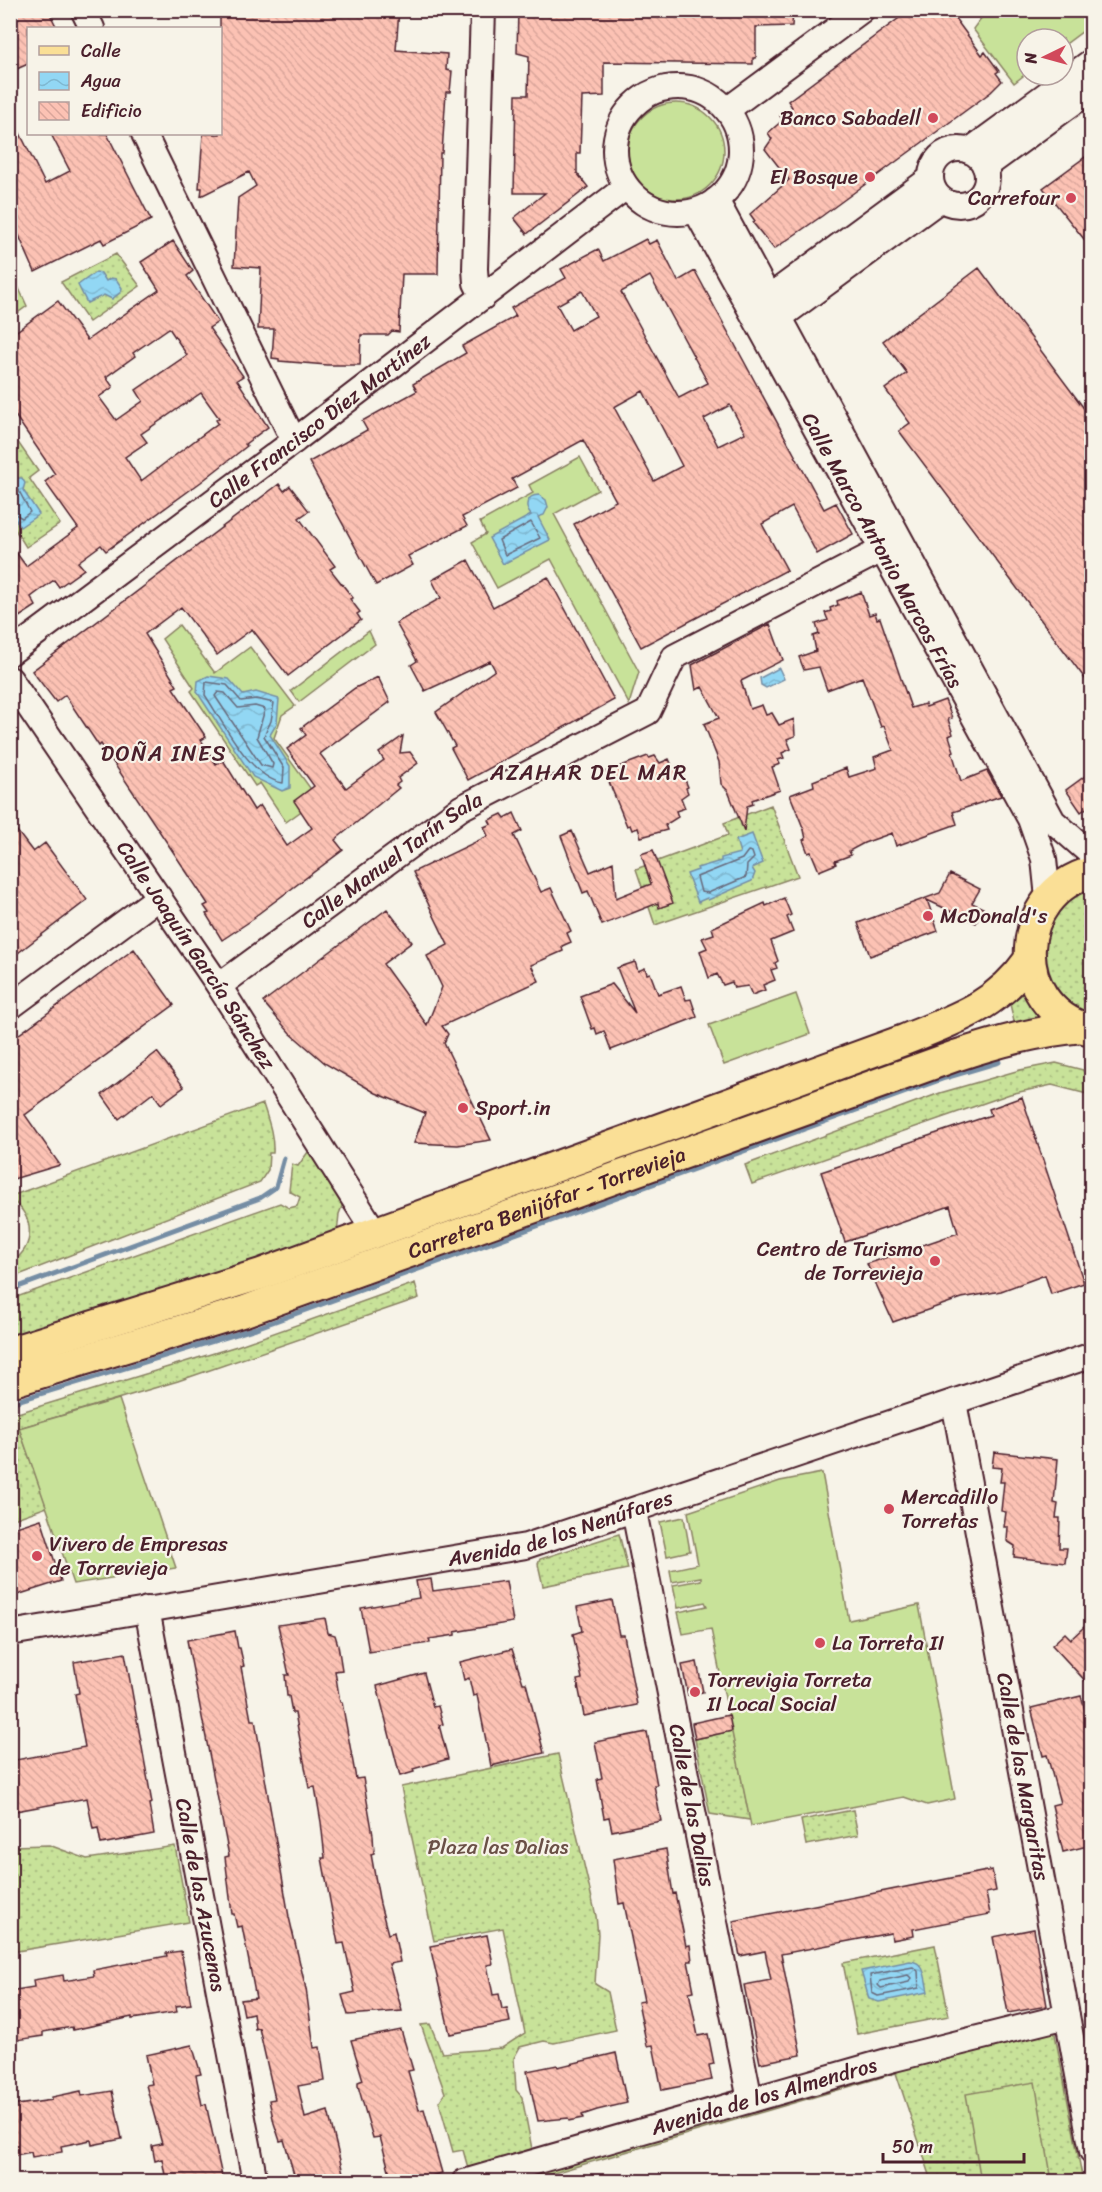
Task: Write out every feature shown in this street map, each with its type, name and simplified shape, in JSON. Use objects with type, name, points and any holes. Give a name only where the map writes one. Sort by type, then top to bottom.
[{"type":"main road","points":[[1089,1030],[1066,1020],[1041,994],[1029,960],[1029,943],[1035,919],[1048,898],[1074,879],[1092,872]]},
{"type":"main road","name":"Carretera Benijófar - Torrevieja","points":[[10,1352],[206,1293],[376,1233],[957,1019],[987,1004],[1001,993],[1029,960]]},
{"type":"main road","name":"Carretera Benijófar - Torrevieja","points":[[10,1382],[245,1311],[955,1056],[1046,1030],[1089,1030]]},
{"type":"street","points":[[83,10],[92,27]]},
{"type":"street","points":[[483,10],[475,269],[476,283],[483,297]]},
{"type":"street","points":[[727,110],[862,10]]},
{"type":"street","points":[[977,159],[1092,61]]},
{"type":"street","points":[[689,87],[717,100],[727,110],[735,123],[741,153],[732,183],[706,205],[676,213],[657,210],[640,200],[626,187],[619,173],[615,143],[621,122],[634,104],[660,89],[689,87]]},
{"type":"street","points":[[977,159],[1092,89]]},
{"type":"street","points":[[144,135],[294,441]]},
{"type":"street","points":[[956,149],[977,159],[986,185],[974,201],[954,205],[936,189],[933,165],[942,154],[956,149]]},
{"type":"street","name":"Calle Francisco Díez Martínez","points":[[10,653],[294,441],[626,187]]},
{"type":"street","points":[[767,310],[936,189]]},
{"type":"street","name":"Calle Marco Antonio Marcos Frías","points":[[706,205],[767,310],[1030,819],[1044,859],[1048,898]]},
{"type":"street","name":"Calle Marco Antonio Marcos Frías","points":[[890,546],[1053,821],[1092,855]]},
{"type":"street","name":"Calle Manuel Tarín Sala","points":[[219,986],[461,808],[648,712],[674,657],[890,546]]},
{"type":"street","name":"Calle Joaquín García Sánchez","points":[[10,679],[219,986],[376,1233]]},
{"type":"street","points":[[10,1007],[159,897]]},
{"type":"street","name":"Avenida de los Nenúfares","points":[[10,1633],[526,1546],[1092,1356]]},
{"type":"street","name":"Calle de las Margaritas","points":[[954,1402],[1092,2151]]},
{"type":"street","name":"Calle de las Dalias","points":[[634,1511],[750,2100]]},
{"type":"street","name":"Calle de las Azucenas","points":[[147,1609],[255,2181]]},
{"type":"street","name":"Avenida de los Almendros","points":[[464,2181],[894,2059],[1067,2016]]},
{"type":"green space","points":[[987,10],[1091,11],[1091,25],[1075,37],[1075,27],[1015,27],[1014,83],[973,29]]},
{"type":"green space","points":[[676,103],[694,106],[710,117],[721,133],[724,151],[721,169],[710,185],[694,196],[676,199],[658,196],[642,185],[631,169],[628,151],[631,133],[642,117],[658,106]]},
{"type":"green space","points":[[116,254],[140,286],[89,322],[61,282]]},
{"type":"green space","points":[[10,269],[27,306],[12,317],[10,316]]},
{"type":"green space","points":[[10,431],[38,471],[29,478],[60,524],[26,547],[11,523]]},
{"type":"green space","points":[[580,457],[598,490],[554,514],[639,672],[629,704],[551,559],[497,588],[472,542],[486,534],[480,522],[533,493],[529,485]]},
{"type":"green space","points":[[179,625],[215,673],[250,647],[295,706],[282,715],[274,738],[318,799],[286,822],[260,783],[255,786],[191,691],[194,688],[162,639]]},
{"type":"green space","points":[[369,631],[375,644],[299,702],[291,691]]},
{"type":"green space","points":[[771,805],[798,876],[655,925],[636,869],[728,835],[724,823]]},
{"type":"green space","points":[[1091,889],[1091,1015],[1072,1004],[1058,989],[1049,971],[1046,951],[1049,932],[1057,914],[1071,899]]},
{"type":"green space","points":[[1025,992],[1032,1007],[1042,1018],[1015,1026],[1010,1004]]},
{"type":"green space","points":[[796,994],[810,1034],[724,1065],[709,1025]]},
{"type":"green space","points":[[1056,1063],[1091,1072],[1091,1095],[1052,1085],[1010,1094],[752,1184],[745,1165],[940,1093],[1020,1070]]},
{"type":"green space","points":[[263,1104],[272,1134],[273,1153],[269,1153],[268,1170],[260,1182],[11,1278],[11,1262],[25,1249],[29,1231],[25,1214],[11,1200],[11,1196]]},
{"type":"green space","points":[[308,1152],[315,1157],[344,1201],[339,1214],[337,1234],[221,1274],[11,1338],[11,1299],[280,1203],[289,1208],[297,1206],[300,1197],[289,1191],[292,1164],[298,1166]]},
{"type":"green space","points":[[415,1283],[419,1298],[178,1381],[19,1428],[47,1507],[11,1520],[11,1415],[237,1346]]},
{"type":"green space","points":[[119,1399],[176,1568],[73,1584],[19,1428]]},
{"type":"green space","name":"La Torreta II","points":[[822,1473],[849,1620],[919,1605],[955,1799],[927,1805],[904,1797],[751,1826],[711,1629],[683,1634],[678,1612],[707,1606],[705,1602],[678,1608],[673,1585],[701,1580],[701,1577],[672,1582],[670,1570],[698,1564],[688,1512],[780,1481]]},
{"type":"green space","points":[[684,1517],[690,1551],[667,1556],[660,1522]]},
{"type":"green space","points":[[619,1534],[628,1569],[543,1586],[538,1564],[540,1559]]},
{"type":"green space","points":[[732,1731],[750,1820],[710,1814],[695,1739]]},
{"type":"green space","name":"Plaza las Dalias","points":[[558,1754],[596,1916],[598,1934],[595,1984],[608,1992],[616,2030],[554,2043],[544,2041],[520,2047],[514,2058],[516,2090],[522,2097],[532,2149],[468,2168],[463,2150],[453,2152],[439,2102],[445,2093],[421,2025],[430,2024],[442,2053],[502,2048],[525,2033],[503,1928],[434,1941],[401,1787]]},
{"type":"green space","points":[[853,1810],[858,1835],[806,1845],[801,1820]]},
{"type":"green space","points":[[49,1845],[87,1859],[175,1846],[189,1922],[11,1952],[11,1846]]},
{"type":"green space","points":[[935,1945],[949,2016],[857,2034],[843,1963]]},
{"type":"green space","points":[[1054,2029],[1083,2181],[932,2181],[896,2073],[523,2182],[528,2173],[903,2065]]},
{"type":"green space","points":[[1035,2082],[1052,2181],[981,2181],[966,2094]]},
{"type":"water","points":[[96,272],[101,273],[106,281],[111,278],[116,279],[122,288],[121,292],[112,299],[104,295],[87,303],[78,285]]},
{"type":"water","points":[[11,478],[22,478],[25,483],[23,490],[39,514],[20,527],[11,513]]},
{"type":"water","points":[[539,495],[546,500],[548,507],[544,515],[538,517],[550,540],[503,564],[489,538],[531,515],[527,508],[529,499]]},
{"type":"water","points":[[779,668],[784,679],[766,688],[761,685],[760,678]]},
{"type":"water","points":[[208,676],[229,679],[243,695],[256,692],[279,699],[277,723],[270,735],[290,766],[290,788],[282,791],[253,777],[197,692],[198,681]]},
{"type":"water","points":[[752,834],[763,863],[752,868],[755,873],[752,881],[698,902],[687,874],[698,870],[697,868],[721,861],[721,858],[740,853],[736,840]]},
{"type":"water","points":[[910,1961],[919,1964],[922,1968],[928,1992],[879,2002],[869,1999],[861,1971]]},
{"type":"building","points":[[10,10],[48,10],[56,27],[27,27],[27,64],[10,72]]},
{"type":"building","points":[[220,10],[399,10],[396,50],[447,54],[446,70],[452,71],[450,92],[446,92],[442,153],[440,153],[438,274],[402,274],[399,332],[392,331],[388,335],[361,335],[360,365],[327,365],[279,361],[279,359],[272,358],[274,329],[258,329],[261,268],[234,266],[238,198],[256,186],[249,172],[201,196],[202,188],[199,188],[203,135],[222,135],[222,27],[220,27]]},
{"type":"building","points":[[518,10],[793,10],[792,26],[756,27],[756,58],[753,58],[753,64],[604,62],[604,96],[582,97],[577,173],[588,187],[527,234],[514,218],[545,193],[514,193],[516,95],[528,95],[529,56],[517,53]]},
{"type":"building","points":[[910,10],[949,10],[982,55],[985,52],[999,71],[996,73],[1002,81],[991,92],[774,249],[753,223],[755,221],[750,214],[789,180],[765,149],[772,139],[768,133],[783,120],[780,116],[792,107],[788,101]]},
{"type":"building","points":[[10,113],[45,184],[70,171],[52,135],[108,135],[151,220],[104,244],[101,239],[35,272],[10,215]]},
{"type":"building","name":"Carrefour","points":[[1092,152],[1092,249],[1043,188]]},
{"type":"building","points":[[646,239],[649,244],[657,240],[678,281],[695,271],[824,509],[836,503],[853,534],[817,554],[792,507],[762,524],[787,570],[641,647],[574,524],[616,501],[583,440],[512,479],[517,488],[462,517],[467,526],[408,556],[413,565],[376,585],[309,462],[367,430],[362,421],[417,391],[413,384],[466,353],[462,346],[516,316],[511,308],[566,278],[561,269],[598,249],[604,261]],"holes":[[[650,276],[708,383],[679,398],[621,292]],[[582,291],[596,316],[571,330],[557,305]],[[643,391],[682,466],[654,481],[614,407]],[[730,405],[745,433],[718,446],[704,419]]]},
{"type":"building","points":[[173,241],[193,271],[187,276],[218,322],[209,328],[243,376],[237,380],[268,427],[201,482],[106,551],[101,545],[78,562],[84,569],[59,587],[54,580],[31,597],[36,606],[10,623],[10,544],[26,566],[78,528],[45,482],[55,474],[10,408],[10,336],[58,301],[87,340],[159,290],[141,262]],"holes":[[[169,328],[187,355],[136,390],[143,401],[116,420],[99,397],[113,387],[106,377],[135,356],[133,353]],[[201,393],[219,418],[216,420],[218,423],[141,481],[125,457],[147,442],[141,434]]]},
{"type":"building","points":[[979,268],[1092,419],[1092,688],[899,431],[910,423],[885,389],[907,373],[883,341]]},
{"type":"building","points":[[279,484],[284,491],[290,486],[309,511],[299,518],[335,566],[330,569],[353,598],[350,599],[360,612],[357,614],[361,620],[288,676],[252,629],[217,655],[181,607],[145,634],[177,686],[173,688],[206,737],[201,740],[216,764],[223,760],[254,810],[260,805],[287,846],[312,828],[294,801],[314,786],[287,749],[306,735],[301,728],[355,688],[378,677],[390,702],[320,754],[346,788],[384,760],[379,753],[403,736],[400,753],[410,752],[418,763],[398,778],[400,782],[396,785],[399,788],[335,840],[343,850],[255,918],[222,940],[206,914],[209,913],[204,906],[208,904],[101,744],[99,746],[65,695],[56,702],[32,671]]},
{"type":"building","points":[[468,560],[493,607],[548,577],[614,700],[468,780],[451,748],[455,746],[436,712],[495,670],[490,661],[425,691],[411,665],[417,661],[396,623],[441,598],[432,580]]},
{"type":"building","points":[[861,592],[869,615],[875,613],[877,619],[880,618],[911,708],[925,704],[926,707],[945,700],[952,718],[948,719],[953,734],[949,736],[961,781],[987,771],[1001,796],[953,812],[957,824],[896,846],[892,833],[864,843],[849,851],[851,855],[819,871],[803,840],[806,839],[804,830],[790,795],[814,786],[813,781],[846,768],[849,777],[877,768],[874,757],[893,750],[884,726],[881,727],[862,677],[827,690],[819,667],[804,670],[799,657],[816,651],[813,636],[819,634],[816,624],[828,620],[825,613],[838,605],[837,601]]},
{"type":"building","points":[[770,624],[783,660],[741,681],[750,709],[762,705],[766,715],[772,713],[779,725],[794,719],[795,736],[787,739],[791,749],[782,753],[784,758],[778,760],[780,764],[772,767],[780,790],[752,800],[753,804],[747,806],[744,831],[728,791],[721,784],[719,762],[704,724],[719,718],[702,687],[696,690],[692,665]]},
{"type":"building","points":[[648,756],[649,758],[655,756],[660,763],[669,759],[673,768],[679,766],[688,787],[686,788],[688,793],[681,798],[685,808],[676,811],[678,817],[665,825],[667,830],[641,837],[638,828],[632,830],[630,825],[627,826],[605,772]]},
{"type":"building","points":[[1092,771],[1092,804],[1081,812],[1066,790]]},
{"type":"building","points":[[514,813],[522,831],[514,835],[541,892],[551,888],[571,931],[567,933],[571,942],[562,946],[563,951],[531,965],[539,981],[442,1026],[448,1034],[444,1043],[491,1140],[458,1145],[414,1143],[425,1113],[376,1093],[326,1064],[290,1033],[263,1002],[387,909],[412,942],[383,964],[427,1025],[442,987],[427,956],[448,945],[413,872],[488,836],[484,827],[491,824],[489,820],[502,814],[505,818]]},
{"type":"building","points":[[10,822],[33,852],[45,843],[87,900],[10,959]]},
{"type":"building","points":[[572,831],[590,872],[613,862],[616,898],[651,884],[641,854],[653,850],[673,903],[659,908],[658,903],[602,925],[588,891],[583,893],[561,836]]},
{"type":"building","points":[[950,874],[980,889],[972,903],[983,908],[976,923],[927,900],[938,931],[870,956],[858,923],[940,893]]},
{"type":"building","points":[[784,898],[791,915],[787,917],[793,932],[771,941],[778,961],[775,963],[777,968],[771,970],[775,980],[763,985],[765,990],[752,995],[748,986],[734,988],[732,982],[723,985],[717,974],[709,978],[700,951],[707,948],[702,938],[714,934],[712,928],[765,903],[766,906]]},
{"type":"building","points":[[134,949],[174,1005],[25,1115],[60,1165],[10,1180],[10,1041]]},
{"type":"building","points":[[635,962],[638,971],[645,968],[647,974],[650,973],[658,994],[681,986],[686,1000],[691,999],[697,1017],[611,1050],[604,1031],[597,1034],[595,1028],[592,1029],[580,996],[612,984],[635,1013],[617,968]]},
{"type":"building","points":[[157,1052],[184,1087],[161,1104],[153,1093],[119,1119],[102,1095]]},
{"type":"building","points":[[1022,1097],[1084,1283],[1051,1294],[1045,1275],[1001,1291],[962,1298],[893,1322],[867,1264],[958,1233],[950,1206],[845,1242],[821,1172],[991,1115],[989,1109]]},
{"type":"building","points":[[994,1452],[1058,1459],[1054,1503],[1058,1504],[1056,1518],[1060,1518],[1059,1548],[1067,1548],[1065,1563],[1014,1557],[1015,1546],[1007,1541],[1008,1527],[1004,1527],[1006,1512],[1001,1511],[1004,1482],[1000,1482],[1002,1468],[992,1467]]},
{"type":"building","name":"Vivero de Empresas de Torrevieja","points":[[41,1519],[61,1581],[14,1596],[10,1586],[10,1529]]},
{"type":"building","points":[[431,1579],[433,1591],[506,1581],[513,1622],[455,1632],[455,1635],[429,1639],[430,1643],[369,1652],[361,1608],[419,1598],[416,1581]]},
{"type":"building","points":[[612,1600],[619,1635],[624,1635],[637,1705],[584,1716],[577,1680],[582,1679],[573,1634],[582,1631],[577,1607]]},
{"type":"building","points":[[325,1618],[328,1633],[335,1635],[338,1645],[342,1670],[335,1671],[340,1702],[342,1702],[356,1779],[363,1778],[373,1835],[374,1853],[371,1854],[380,1904],[388,1934],[394,1932],[400,1962],[389,1964],[402,2011],[348,2015],[342,1995],[355,1992],[344,1943],[338,1944],[322,1858],[325,1858],[315,1787],[309,1788],[295,1713],[292,1713],[289,1696],[287,1696],[285,1675],[289,1675],[278,1625]]},
{"type":"building","points":[[1084,1627],[1092,1635],[1092,1688],[1052,1645],[1065,1633],[1071,1639]]},
{"type":"building","points":[[235,1631],[244,1666],[241,1667],[251,1720],[255,1720],[289,1917],[306,1989],[314,2048],[320,2047],[325,2081],[298,2086],[305,2118],[328,2111],[345,2181],[296,2181],[284,2140],[280,2141],[274,2123],[269,2100],[275,2099],[259,2028],[255,2029],[253,2013],[244,2015],[241,2000],[256,1998],[242,1926],[237,1927],[234,1914],[232,1914],[225,1857],[229,1856],[187,1640]]},
{"type":"building","points":[[512,1649],[523,1683],[526,1683],[544,1753],[491,1766],[477,1695],[473,1696],[469,1678],[464,1680],[460,1662]]},
{"type":"building","points":[[125,1653],[152,1803],[149,1804],[154,1834],[101,1844],[98,1828],[93,1829],[87,1798],[10,1812],[10,1761],[85,1747],[75,1694],[79,1693],[74,1662]]},
{"type":"building","points":[[697,1662],[703,1692],[688,1695],[682,1665]]},
{"type":"building","points":[[424,1673],[433,1707],[438,1706],[443,1724],[439,1725],[448,1759],[413,1769],[414,1772],[400,1776],[377,1686]]},
{"type":"building","points":[[1081,1696],[1092,1735],[1092,1845],[1063,1852],[1052,1805],[1060,1803],[1047,1755],[1043,1756],[1031,1708]]},
{"type":"building","points":[[729,1715],[732,1731],[695,1739],[692,1723]]},
{"type":"building","points":[[647,1732],[661,1821],[612,1831],[609,1817],[604,1818],[597,1779],[602,1778],[595,1742]]},
{"type":"building","points":[[666,1849],[673,1894],[675,1893],[686,1946],[690,1945],[692,1961],[688,1961],[694,1991],[689,1992],[698,2036],[708,2034],[714,2064],[709,2065],[712,2080],[662,2090],[653,2045],[647,2046],[638,2002],[644,2001],[624,1903],[619,1904],[613,1859]]},
{"type":"building","points":[[992,1870],[996,1891],[986,1893],[990,1914],[913,1929],[914,1936],[892,1940],[891,1933],[781,1954],[801,2055],[760,2063],[744,1985],[771,1980],[765,1951],[740,1956],[733,1921]]},
{"type":"building","points":[[1034,1929],[1047,2006],[1008,2013],[993,1937]]},
{"type":"building","points":[[487,1935],[493,1964],[487,1965],[493,1995],[499,1994],[502,2009],[507,2008],[510,2022],[450,2034],[430,1946]]},
{"type":"building","points":[[181,1951],[191,2004],[176,2006],[177,2012],[132,2019],[132,2017],[73,2030],[72,2027],[43,2032],[43,2036],[10,2041],[10,1991],[34,1987],[33,1980],[63,1975],[64,1981],[94,1976],[93,1970],[167,1956],[166,1953]]},
{"type":"building","points":[[401,2030],[413,2070],[408,2071],[419,2110],[424,2109],[442,2173],[423,2178],[424,2181],[392,2181],[380,2137],[373,2138],[358,2086],[358,2082],[363,2080],[351,2040]]},
{"type":"building","points":[[192,2045],[201,2074],[196,2075],[202,2105],[206,2104],[223,2181],[166,2181],[162,2159],[155,2161],[152,2146],[162,2144],[146,2085],[152,2084],[146,2055]]},
{"type":"building","points":[[616,2053],[627,2103],[597,2110],[582,2115],[583,2118],[569,2121],[568,2118],[538,2121],[527,2071],[557,2065],[558,2067]]},
{"type":"building","points":[[81,2091],[82,2096],[112,2091],[122,2139],[92,2145],[91,2140],[61,2146],[62,2152],[32,2157],[31,2152],[10,2156],[10,2106],[52,2100],[52,2097]]},
{"type":"waterway","points":[[10,1403],[256,1328],[945,1078],[999,1062]]},
{"type":"waterway","points":[[10,1290],[260,1198],[276,1187],[284,1158]]},
{"type":"place","name":"Banco Sabadell","points":[[933,118]]},
{"type":"place","name":"El Bosque","points":[[870,177]]},
{"type":"place","name":"Carrefour","points":[[1071,198]]},
{"type":"place","name":"McDonald's","points":[[928,916]]},
{"type":"place","name":"Sport.in","points":[[463,1108]]},
{"type":"place","name":"Centro de Turismo de Torrevieja","points":[[935,1261]]},
{"type":"place","name":"Mercadillo Torretas","points":[[889,1509]]},
{"type":"place","name":"Vivero de Empresas de Torrevieja","points":[[37,1556]]},
{"type":"place","name":"La Torreta II","points":[[820,1643]]},
{"type":"place","name":"Torrevigia Torreta II Local Social","points":[[695,1692]]},
{"type":"district","name":"DOÑA INES","points":[[164,753]]},
{"type":"district","name":"AZAHAR DEL MAR","points":[[589,772]]}]
